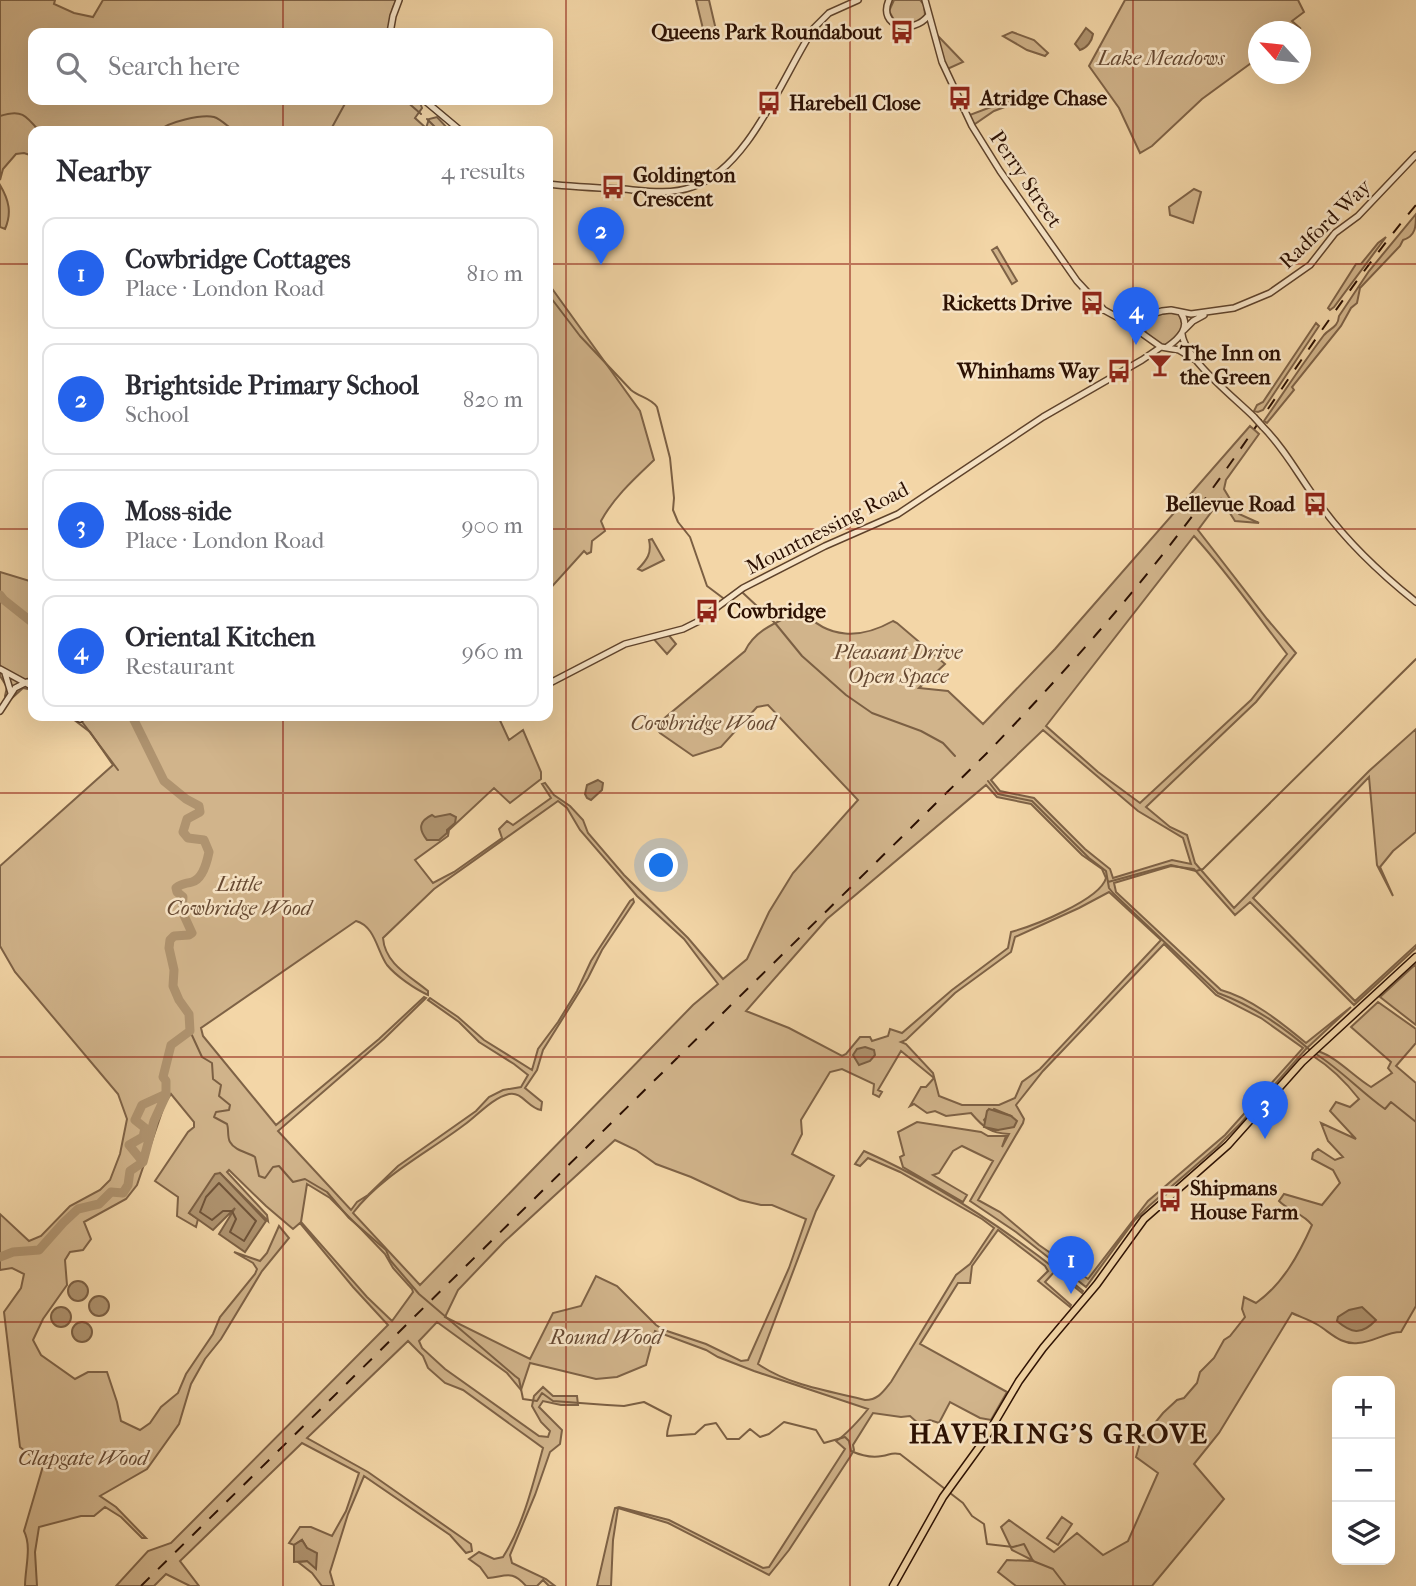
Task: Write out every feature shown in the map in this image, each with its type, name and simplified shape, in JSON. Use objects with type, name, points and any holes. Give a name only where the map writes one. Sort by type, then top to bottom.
[{"type":"main road","points":[[893,1586],[943,1497],[983,1442],[1013,1391],[1040,1352],[1090,1293],[1144,1219],[1228,1145],[1313,1052],[1416,957]]},
{"type":"street","points":[[391,28],[399,0]]},
{"type":"street","points":[[553,184],[663,192],[692,188],[708,180],[730,163],[749,138],[814,28],[829,13],[858,0]]},
{"type":"street","points":[[880,0],[888,1],[886,11],[896,24],[913,27],[921,24],[928,16]]},
{"type":"street","name":"Perry Street","points":[[925,0],[942,62],[961,104],[1000,171],[1084,290],[1104,310],[1144,334]]},
{"type":"street","points":[[921,24],[932,30]]},
{"type":"street","points":[[430,105],[455,126]]},
{"type":"street","name":"Radford Way","points":[[1180,312],[1207,313],[1234,307],[1270,293],[1310,265],[1335,233],[1357,216],[1416,155]]},
{"type":"street","points":[[1126,322],[1171,310],[1180,312],[1184,317],[1185,346],[1194,359],[1264,427],[1340,529],[1416,603]]},
{"type":"street","name":"Radford Way","points":[[1183,332],[1193,321],[1207,313]]},
{"type":"street","points":[[1144,316],[1144,334],[1150,340],[1179,350],[1194,359]]},
{"type":"street","name":"Mountnessing Road","points":[[553,681],[625,644],[683,629],[697,622],[743,588],[825,546],[898,514],[1035,423],[1164,347],[1183,332]]},
{"type":"street","points":[[1146,358],[1150,351],[1150,340]]},
{"type":"street","points":[[3,671],[27,682]]},
{"type":"street","points":[[3,671],[11,693]]},
{"type":"street","points":[[0,711],[11,693],[27,682]]},
{"type":"green space","points":[[0,0],[55,0],[54,4],[74,13],[93,17],[103,0],[397,0],[389,28],[28,28],[28,105],[421,105],[422,108],[415,118],[424,126],[28,126],[28,154],[16,154],[3,169],[0,180]]},
{"type":"green space","points":[[696,0],[709,0],[716,30],[704,33]]},
{"type":"green space","points":[[894,0],[920,0],[924,5],[925,15],[911,24],[894,20],[889,11]]},
{"type":"green space","name":"Lake Meadows","points":[[1125,0],[1298,0],[1304,12],[1292,21],[1248,21],[1248,65],[1202,99],[1152,146],[1140,153],[1119,108],[1089,66]]},
{"type":"green space","points":[[1012,32],[1034,40],[1048,53],[1045,56],[1027,50],[1003,36]]},
{"type":"green space","points":[[938,36],[963,62],[945,70]]},
{"type":"green space","points":[[1007,101],[1010,105],[994,111],[972,126],[967,116]]},
{"type":"green space","points":[[437,117],[445,126],[427,126],[429,119]]},
{"type":"green space","points":[[0,185],[8,207],[5,229],[0,227]]},
{"type":"green space","points":[[1194,189],[1201,192],[1193,223],[1170,215],[1169,207]]},
{"type":"green space","points":[[1416,214],[1413,233],[1403,240],[1360,288],[1357,303],[1341,326],[1292,387],[1294,390],[1267,423],[1264,421],[1324,335],[1337,323],[1369,271]]},
{"type":"green space","points":[[1386,237],[1330,310],[1328,308],[1356,264],[1361,264]]},
{"type":"green space","points":[[997,247],[1017,281],[1012,284],[992,250]]},
{"type":"green space","points":[[553,290],[640,411],[654,460],[612,504],[601,521],[605,531],[592,541],[591,552],[587,554],[584,551],[553,585]]},
{"type":"green space","points":[[1170,312],[1179,314],[1182,329],[1167,346],[1149,337],[1144,323],[1145,318]]},
{"type":"green space","points":[[1316,323],[1319,326],[1263,410],[1254,411],[1257,405],[1263,402]]},
{"type":"green space","points":[[1250,426],[1259,434],[1226,480],[1224,489],[1239,514],[1259,523],[1235,521],[1221,499],[1198,530],[1296,653],[1256,702],[1146,807],[1170,827],[1187,835],[1195,863],[1234,908],[1369,771],[1416,729],[1416,832],[1393,851],[1380,867],[1393,896],[1377,865],[1369,777],[1253,898],[1355,1001],[1416,945],[1416,948],[1354,1005],[1250,902],[1235,915],[1194,869],[1171,866],[1114,883],[1116,892],[1221,990],[1255,1005],[1306,1043],[1351,1007],[1306,1049],[1217,1147],[1135,1220],[1086,1287],[1016,1232],[970,1201],[993,1161],[962,1146],[953,1151],[939,1173],[933,1175],[967,1195],[963,1202],[903,1167],[900,1157],[904,1155],[898,1132],[917,1122],[981,1132],[988,1136],[1006,1136],[1002,1147],[1009,1134],[988,1129],[971,1113],[946,1116],[935,1111],[927,1113],[914,1104],[910,1106],[921,1087],[926,1087],[934,1078],[901,1051],[878,1090],[882,1092],[879,1097],[873,1094],[874,1084],[842,1069],[830,1072],[801,1120],[802,1134],[792,1154],[834,1176],[816,1211],[758,1364],[782,1377],[809,1386],[865,1400],[877,1397],[891,1382],[956,1275],[970,1264],[994,1228],[900,1172],[868,1158],[860,1166],[855,1164],[864,1151],[950,1196],[1032,1251],[1083,1291],[1082,1293],[1055,1271],[1045,1282],[1071,1305],[1070,1307],[1038,1281],[1048,1271],[1045,1266],[998,1230],[972,1266],[970,1283],[958,1283],[920,1344],[1007,1392],[991,1420],[980,1418],[950,1402],[939,1423],[930,1420],[919,1424],[910,1416],[873,1413],[853,1445],[854,1450],[850,1457],[789,1550],[769,1575],[668,1523],[618,1508],[613,1540],[611,1586],[597,1586],[615,1508],[619,1507],[669,1520],[763,1568],[769,1567],[845,1449],[836,1441],[868,1409],[754,1371],[655,1331],[646,1365],[617,1377],[596,1379],[530,1363],[521,1390],[507,1373],[437,1322],[419,1341],[422,1348],[445,1369],[539,1436],[548,1437],[550,1431],[532,1406],[534,1396],[543,1387],[553,1396],[577,1396],[578,1405],[543,1401],[539,1407],[562,1430],[560,1444],[550,1452],[510,1555],[512,1563],[555,1586],[549,1586],[543,1580],[537,1586],[526,1586],[509,1575],[488,1578],[480,1567],[469,1559],[479,1552],[494,1559],[503,1557],[522,1518],[543,1448],[463,1390],[445,1383],[428,1368],[423,1356],[408,1341],[307,1438],[368,1472],[471,1544],[472,1551],[466,1553],[450,1535],[364,1476],[348,1514],[330,1572],[334,1586],[322,1586],[312,1573],[298,1562],[307,1561],[307,1548],[302,1540],[294,1545],[289,1543],[300,1527],[311,1527],[332,1536],[346,1511],[359,1473],[302,1443],[180,1561],[199,1586],[190,1586],[166,1574],[154,1586],[116,1586],[148,1551],[171,1543],[388,1325],[300,1223],[293,1229],[229,1170],[227,1172],[267,1215],[268,1221],[220,1173],[189,1213],[198,1219],[196,1227],[177,1216],[178,1197],[155,1181],[194,1127],[194,1122],[171,1094],[165,1103],[137,1185],[126,1199],[84,1222],[91,1239],[83,1250],[70,1252],[65,1260],[67,1285],[43,1319],[33,1340],[41,1355],[75,1379],[88,1372],[107,1372],[121,1421],[140,1430],[178,1393],[186,1374],[213,1334],[220,1317],[255,1274],[257,1269],[253,1263],[234,1252],[260,1261],[267,1253],[279,1226],[289,1238],[262,1271],[221,1339],[205,1359],[191,1384],[179,1424],[147,1469],[100,1496],[116,1507],[146,1538],[142,1538],[121,1517],[105,1507],[94,1516],[81,1516],[39,1527],[35,1552],[37,1586],[25,1586],[28,1551],[24,1531],[43,1466],[20,1447],[4,1312],[21,1288],[24,1274],[12,1268],[0,1270],[0,1214],[29,1241],[41,1236],[70,1206],[100,1190],[110,1180],[120,1154],[127,1119],[118,1094],[15,972],[0,946],[0,866],[113,765],[90,732],[76,721],[500,721],[509,740],[523,730],[541,772],[541,779],[510,803],[494,788],[449,830],[448,836],[415,860],[433,883],[454,872],[502,838],[499,829],[507,821],[513,825],[551,798],[542,784],[545,783],[554,795],[570,806],[583,820],[588,833],[624,875],[688,938],[723,979],[747,959],[769,912],[793,873],[858,800],[768,705],[757,707],[721,747],[693,756],[660,733],[655,726],[745,651],[762,631],[802,610],[823,627],[845,634],[869,631],[893,621],[897,623],[945,664],[919,688],[948,691],[983,724],[1055,649]],"holes":[[[1194,536],[1287,654],[1251,700],[1140,803],[1098,772],[1046,726]],[[1043,730],[1138,811],[1183,838],[1191,864],[1172,860],[1113,878],[1110,869],[1085,849],[1034,798],[1000,791],[991,780]],[[986,785],[997,797],[1031,804],[1082,855],[1102,869],[1106,878],[1092,895],[1079,903],[1011,932],[1008,948],[952,990],[902,1033],[890,1029],[888,1036],[872,1041],[870,1037],[860,1037],[842,1056],[789,1028],[746,1011],[827,919]],[[558,801],[567,808],[580,830],[637,896],[684,939],[718,984],[693,1005],[420,1285],[353,1213],[391,1176],[497,1099],[514,1094],[541,1110],[542,1102],[525,1088],[537,1070],[543,1050],[588,978],[602,950],[634,902],[633,899],[591,961],[558,1022],[538,1049],[532,1070],[484,1040],[458,1017],[430,998],[428,1000],[459,1022],[479,1042],[528,1075],[521,1087],[503,1090],[489,1097],[476,1111],[398,1166],[351,1210],[278,1131],[384,1039],[426,998],[276,1125],[203,1036],[201,1028],[356,921],[372,933],[387,965],[406,982],[428,995],[428,991],[393,962],[383,938],[434,889]],[[1109,892],[1161,940],[1040,1069],[1022,1082],[1015,1098],[999,1105],[962,1105],[939,1096],[933,1073],[901,1042],[955,993],[1011,952],[1015,937]],[[1164,944],[1216,995],[1261,1018],[1303,1048],[1225,1135],[1148,1201],[1088,1279],[1039,1245],[1000,1212],[978,1200],[1023,1123],[1024,1119],[1016,1105],[1043,1071]],[[994,1109],[1011,1116],[998,1130],[989,1129],[984,1120]],[[615,1140],[656,1164],[740,1200],[772,1205],[806,1219],[789,1268],[748,1360],[741,1361],[706,1344],[664,1330],[617,1286],[596,1276],[581,1306],[553,1313],[530,1359],[445,1317],[458,1290],[504,1242]],[[307,1184],[330,1198],[385,1254],[413,1292],[392,1321],[367,1297],[301,1222]]]},
{"type":"green space","points":[[652,539],[664,560],[642,571],[638,569],[648,556],[649,540]]},
{"type":"green space","points":[[0,572],[28,580],[28,689],[23,688],[10,700],[5,696],[7,687],[0,676]]},
{"type":"green space","points":[[667,633],[676,644],[667,654],[651,636]]},
{"type":"green space","points":[[1416,964],[1416,1025],[1380,997]]},
{"type":"green space","points":[[1378,1002],[1416,1029],[1416,1043],[1396,1066],[1416,1083],[1416,1306],[1401,1332],[1352,1343],[1341,1340],[1315,1323],[1292,1313],[1219,1433],[1194,1464],[1224,1499],[1152,1586],[1016,1586],[998,1572],[1007,1560],[1034,1561],[1012,1550],[1001,1527],[1009,1520],[1054,1552],[1077,1533],[1103,1555],[1128,1541],[1158,1473],[1136,1457],[1142,1436],[1197,1383],[1200,1372],[1245,1317],[1242,1309],[1244,1297],[1256,1303],[1282,1278],[1312,1225],[1279,1201],[1284,1194],[1322,1205],[1340,1183],[1333,1170],[1312,1159],[1313,1153],[1318,1149],[1335,1160],[1343,1157],[1328,1141],[1321,1123],[1356,1139],[1330,1111],[1336,1102],[1350,1107],[1359,1099],[1338,1075],[1313,1056],[1318,1051],[1325,1054],[1371,1087],[1392,1073],[1388,1068],[1391,1062],[1351,1027]]},
{"type":"green space","points":[[1062,1517],[1072,1524],[1058,1545],[1047,1538]]},
{"type":"water","points":[[1086,28],[1093,34],[1087,46],[1080,50],[1075,44]]},
{"type":"water","points":[[598,780],[603,783],[602,790],[591,800],[585,794],[587,785]]},
{"type":"water","points":[[450,814],[456,817],[447,833],[439,840],[427,840],[421,829],[424,820],[432,815],[435,817]]},
{"type":"water","points":[[865,1047],[874,1050],[875,1055],[870,1061],[859,1065],[853,1055],[857,1049]]},
{"type":"water","points":[[989,1109],[1011,1116],[1017,1121],[1014,1127],[998,1130],[984,1127]]},
{"type":"water","points":[[220,1173],[266,1221],[245,1252],[219,1234],[235,1208],[213,1230],[189,1213],[215,1174]]},
{"type":"water","points":[[78,1281],[85,1284],[88,1291],[85,1298],[78,1301],[71,1298],[68,1291],[71,1284]]},
{"type":"water","points":[[99,1296],[106,1299],[109,1306],[106,1313],[99,1316],[92,1313],[89,1306],[92,1299]]},
{"type":"water","points":[[57,1307],[65,1307],[71,1317],[65,1327],[57,1327],[51,1321],[51,1313]]},
{"type":"water","points":[[1362,1307],[1376,1320],[1366,1329],[1352,1330],[1337,1321],[1338,1317],[1349,1310]]},
{"type":"water","points":[[82,1322],[89,1325],[92,1332],[89,1339],[82,1342],[75,1339],[72,1332],[75,1325]]},
{"type":"water","points":[[302,1540],[307,1548],[317,1553],[316,1569],[307,1561],[294,1562],[294,1545]]},
{"type":"waterway","points":[[333,126],[344,105]]},
{"type":"waterway","points":[[411,105],[421,114]]},
{"type":"waterway","points":[[0,116],[18,113],[34,126]]},
{"type":"waterway","points":[[168,126],[209,116],[228,126]]},
{"type":"waterway","points":[[427,119],[434,126]]},
{"type":"waterway","points":[[553,301],[580,336],[631,390],[657,407],[670,458],[673,510],[678,522],[690,537],[707,586],[723,598]]},
{"type":"waterway","points":[[743,593],[775,623],[802,656],[846,695],[872,713],[921,731],[943,743],[955,756]]},
{"type":"waterway","points":[[0,595],[28,619]]},
{"type":"waterway","points":[[1108,882],[1171,865],[1196,871],[1203,869],[1416,659]]},
{"type":"waterway","points":[[81,721],[118,770]]},
{"type":"waterway","points":[[0,1257],[13,1252],[39,1250],[78,1209],[99,1204],[111,1192],[123,1193],[128,1185],[130,1171],[143,1162],[129,1145],[143,1137],[145,1128],[135,1120],[142,1105],[166,1094],[166,1081],[163,1077],[171,1045],[190,1031],[189,1014],[173,986],[174,970],[169,948],[170,940],[174,936],[192,933],[182,911],[183,897],[176,888],[199,877],[209,852],[204,840],[188,838],[183,832],[187,819],[200,812],[199,806],[164,781],[134,721]]},
{"type":"waterway","points":[[988,781],[998,794],[1032,801],[1089,858],[1106,871],[1109,888],[1113,893],[1218,993],[1267,1018],[1311,1051]]},
{"type":"waterway","points":[[190,1031],[202,1057],[212,1063],[213,1079],[221,1085],[219,1096],[230,1105],[229,1110],[216,1112],[214,1117],[227,1124],[232,1145],[255,1157],[259,1176],[265,1178],[273,1167],[279,1166],[293,1182],[305,1179],[327,1192],[349,1218],[386,1250],[390,1260],[419,1294],[519,1379],[523,1399],[537,1401],[542,1393],[553,1401],[624,1406],[644,1402],[671,1416],[667,1436],[695,1434],[705,1425],[716,1423],[727,1439],[739,1439],[750,1429],[760,1437],[769,1434],[784,1422],[816,1430],[824,1443],[845,1437],[849,1441],[851,1451],[862,1455],[874,1457],[900,1454],[945,1489]]},
{"type":"waterway","points":[[1316,1054],[1385,1109],[1391,1102],[1416,1122]]},
{"type":"waterway","points":[[143,1162],[154,1121],[166,1095]]},
{"type":"waterway","points":[[950,1493],[963,1503],[972,1516],[984,1524],[987,1544],[1013,1547],[1024,1544],[1033,1561],[1053,1569],[1066,1586]]},
{"type":"railway","points":[[141,1586],[988,752],[1048,688],[1135,589],[1189,520],[1338,308],[1416,205]]},
{"type":"place","name":"Queens Park Roundabout","points":[[902,32]]},
{"type":"place","name":"Atridge Chase","points":[[960,98]]},
{"type":"place","name":"Harebell Close","points":[[769,103]]},
{"type":"place","name":"Goldington Crescent","points":[[613,187]]},
{"type":"place","name":"Brightside Primary School","points":[[601,265]]},
{"type":"place","name":"Ricketts Drive","points":[[1092,303]]},
{"type":"place","name":"Oriental Kitchen","points":[[1136,345]]},
{"type":"place","name":"The Inn on the Green","points":[[1160,365]]},
{"type":"place","name":"Whinhams Way","points":[[1119,371]]},
{"type":"place","name":"Bellevue Road","points":[[1315,504]]},
{"type":"place","name":"Cowbridge","points":[[707,611]]},
{"type":"place","name":"Moss-side","points":[[1265,1139]]},
{"type":"place","name":"Shipmans House Farm","points":[[1170,1200]]},
{"type":"place","name":"Cowbridge Cottages","points":[[1071,1294]]},
{"type":"district","name":"HAVERING'S GROVE","points":[[1059,1433]]},
{"type":"park label","name":"Pleasant Drive Open Space","points":[[898,664]]},
{"type":"park label","name":"Cowbridge Wood","points":[[703,723]]},
{"type":"park label","name":"Little Cowbridge Wood","points":[[239,896]]},
{"type":"park label","name":"Round Wood","points":[[606,1337]]},
{"type":"park label","name":"Clapgate Wood","points":[[83,1458]]}]
